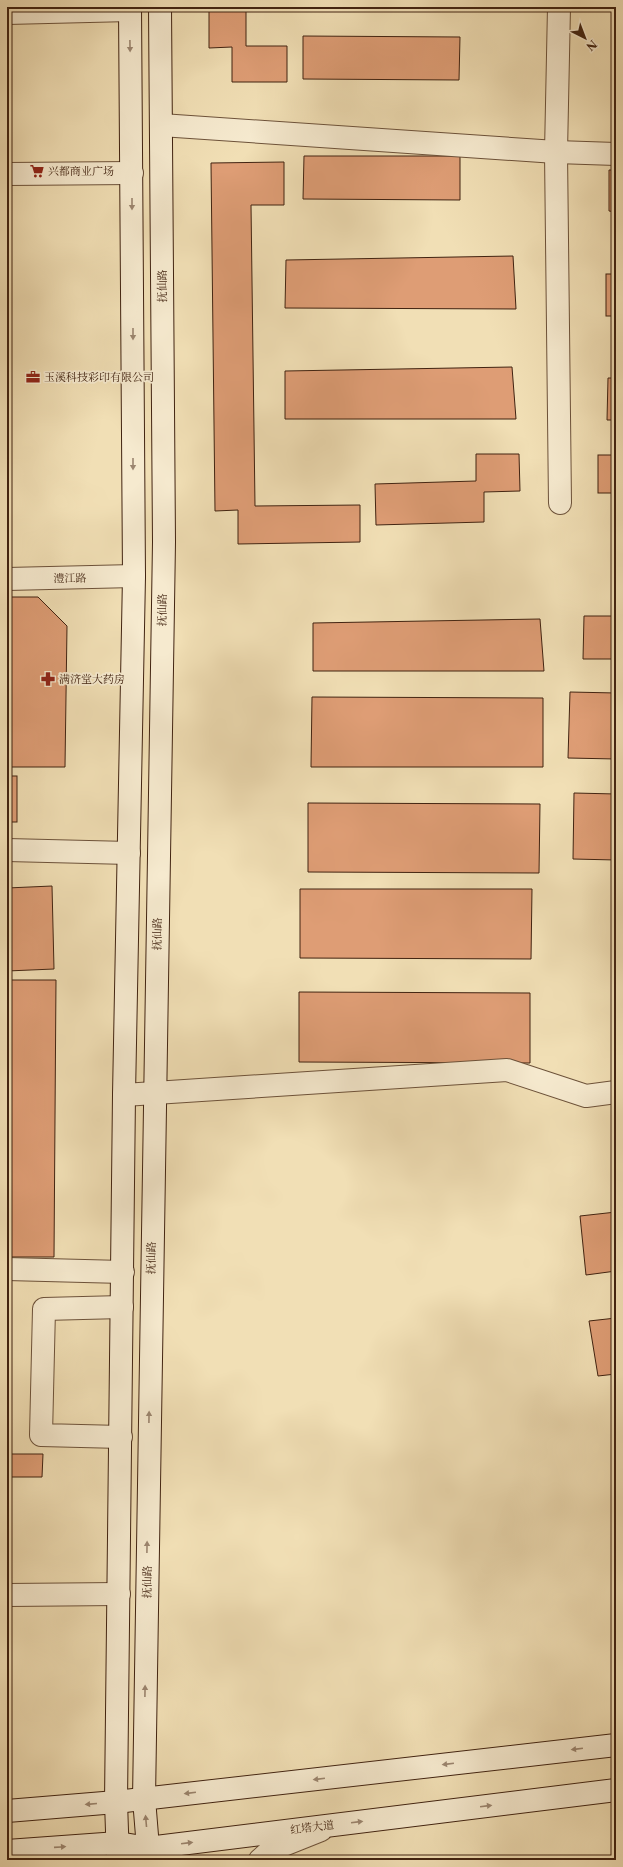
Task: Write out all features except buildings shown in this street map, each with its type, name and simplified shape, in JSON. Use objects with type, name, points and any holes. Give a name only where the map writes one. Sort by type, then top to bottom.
[{"type":"main road","name":"抚仙路","points":[[148,1854],[144,1799],[154,1093],[164,542],[160,7]]},
{"type":"main road","points":[[559,7],[556,152],[560,503]]},
{"type":"main road","points":[[7,13],[130,9],[134,576],[124,1095],[116,1802],[118,1852]]},
{"type":"main road","points":[[161,124],[556,152],[616,154]]},
{"type":"main road","points":[[7,174],[132,173]]},
{"type":"main road","name":"澧江路","points":[[7,579],[134,576]]},
{"type":"main road","points":[[7,850],[128,853]]},
{"type":"main road","points":[[124,1095],[507,1070],[586,1096],[616,1092]]},
{"type":"main road","points":[[7,1269],[123,1272]]},
{"type":"main road","points":[[121,1438],[41,1435],[44,1309],[122,1307]]},
{"type":"main road","points":[[7,1595],[119,1594]]},
{"type":"main road","points":[[7,1811],[144,1799],[616,1745]]},
{"type":"main road","name":"红塔大道","points":[[7,1851],[118,1852],[148,1854],[334,1825],[616,1790]]},
{"type":"main road","points":[[260,1860],[271,1850],[334,1825]]},
{"type":"place","name":"兴都商业广场","points":[[37,171]]},
{"type":"place","name":"玉溪科技彩印有限公司","points":[[33,377]]},
{"type":"place","name":"满济堂大药房","points":[[48,679]]}]
